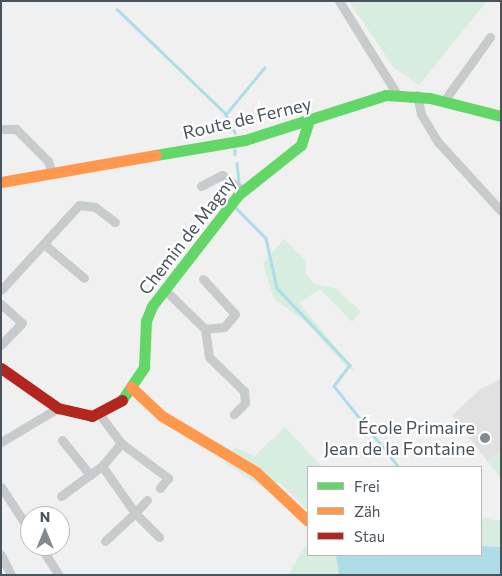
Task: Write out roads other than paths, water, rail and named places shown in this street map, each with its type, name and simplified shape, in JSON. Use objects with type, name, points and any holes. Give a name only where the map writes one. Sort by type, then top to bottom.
[{"type":"street","points":[[339,1],[396,94]]},
{"type":"street","points":[[444,101],[490,37]]},
{"type":"street","name":"Route de Ferney","points":[[1,182],[245,140],[308,124],[368,99],[396,94],[417,95],[499,116]]},
{"type":"street","points":[[417,95],[421,114],[438,142],[501,211]]},
{"type":"street","name":"Chemin de Magny","points":[[99,414],[121,401],[132,387],[146,361],[148,313],[242,190],[294,152],[304,140],[308,124]]},
{"type":"street","points":[[1,129],[16,129],[48,161],[52,173]]},
{"type":"street","points":[[201,186],[222,175],[242,190]]},
{"type":"street","points":[[1,290],[45,245],[79,205],[95,207],[115,222]]},
{"type":"street","points":[[45,245],[84,278]]},
{"type":"street","points":[[203,279],[236,314],[224,327],[205,329]]},
{"type":"street","points":[[165,290],[205,329],[209,357],[244,391],[244,403],[234,414]]},
{"type":"street","points":[[1,304],[22,323],[1,345]]},
{"type":"street","points":[[1,368],[58,408],[99,414],[121,443],[168,478],[160,488]]},
{"type":"street","points":[[132,387],[162,416],[256,472],[307,520]]},
{"type":"street","points":[[1,442],[58,408]]},
{"type":"street","points":[[62,440],[90,475]]},
{"type":"street","points":[[62,496],[102,466],[121,443]]},
{"type":"street","points":[[102,466],[135,513],[159,537]]},
{"type":"street","points":[[1,487],[20,516]]},
{"type":"street","points":[[105,541],[147,500]]},
{"type":"street","points":[[1,555],[11,575]]},
{"type":"street","points":[[47,556],[59,575]]},
{"type":"water","points":[[482,546],[500,547],[501,575],[339,575],[336,556],[482,556]]},
{"type":"waterway","points":[[117,9],[225,113],[235,133]]},
{"type":"waterway","points":[[226,114],[264,68]]},
{"type":"waterway","points":[[237,163],[239,182]]},
{"type":"waterway","points":[[234,206],[266,238],[277,288],[350,365],[334,386],[398,466]]},
{"type":"place","name":"École Primaire Jean de la Fontaine","points":[[485,438]]}]
